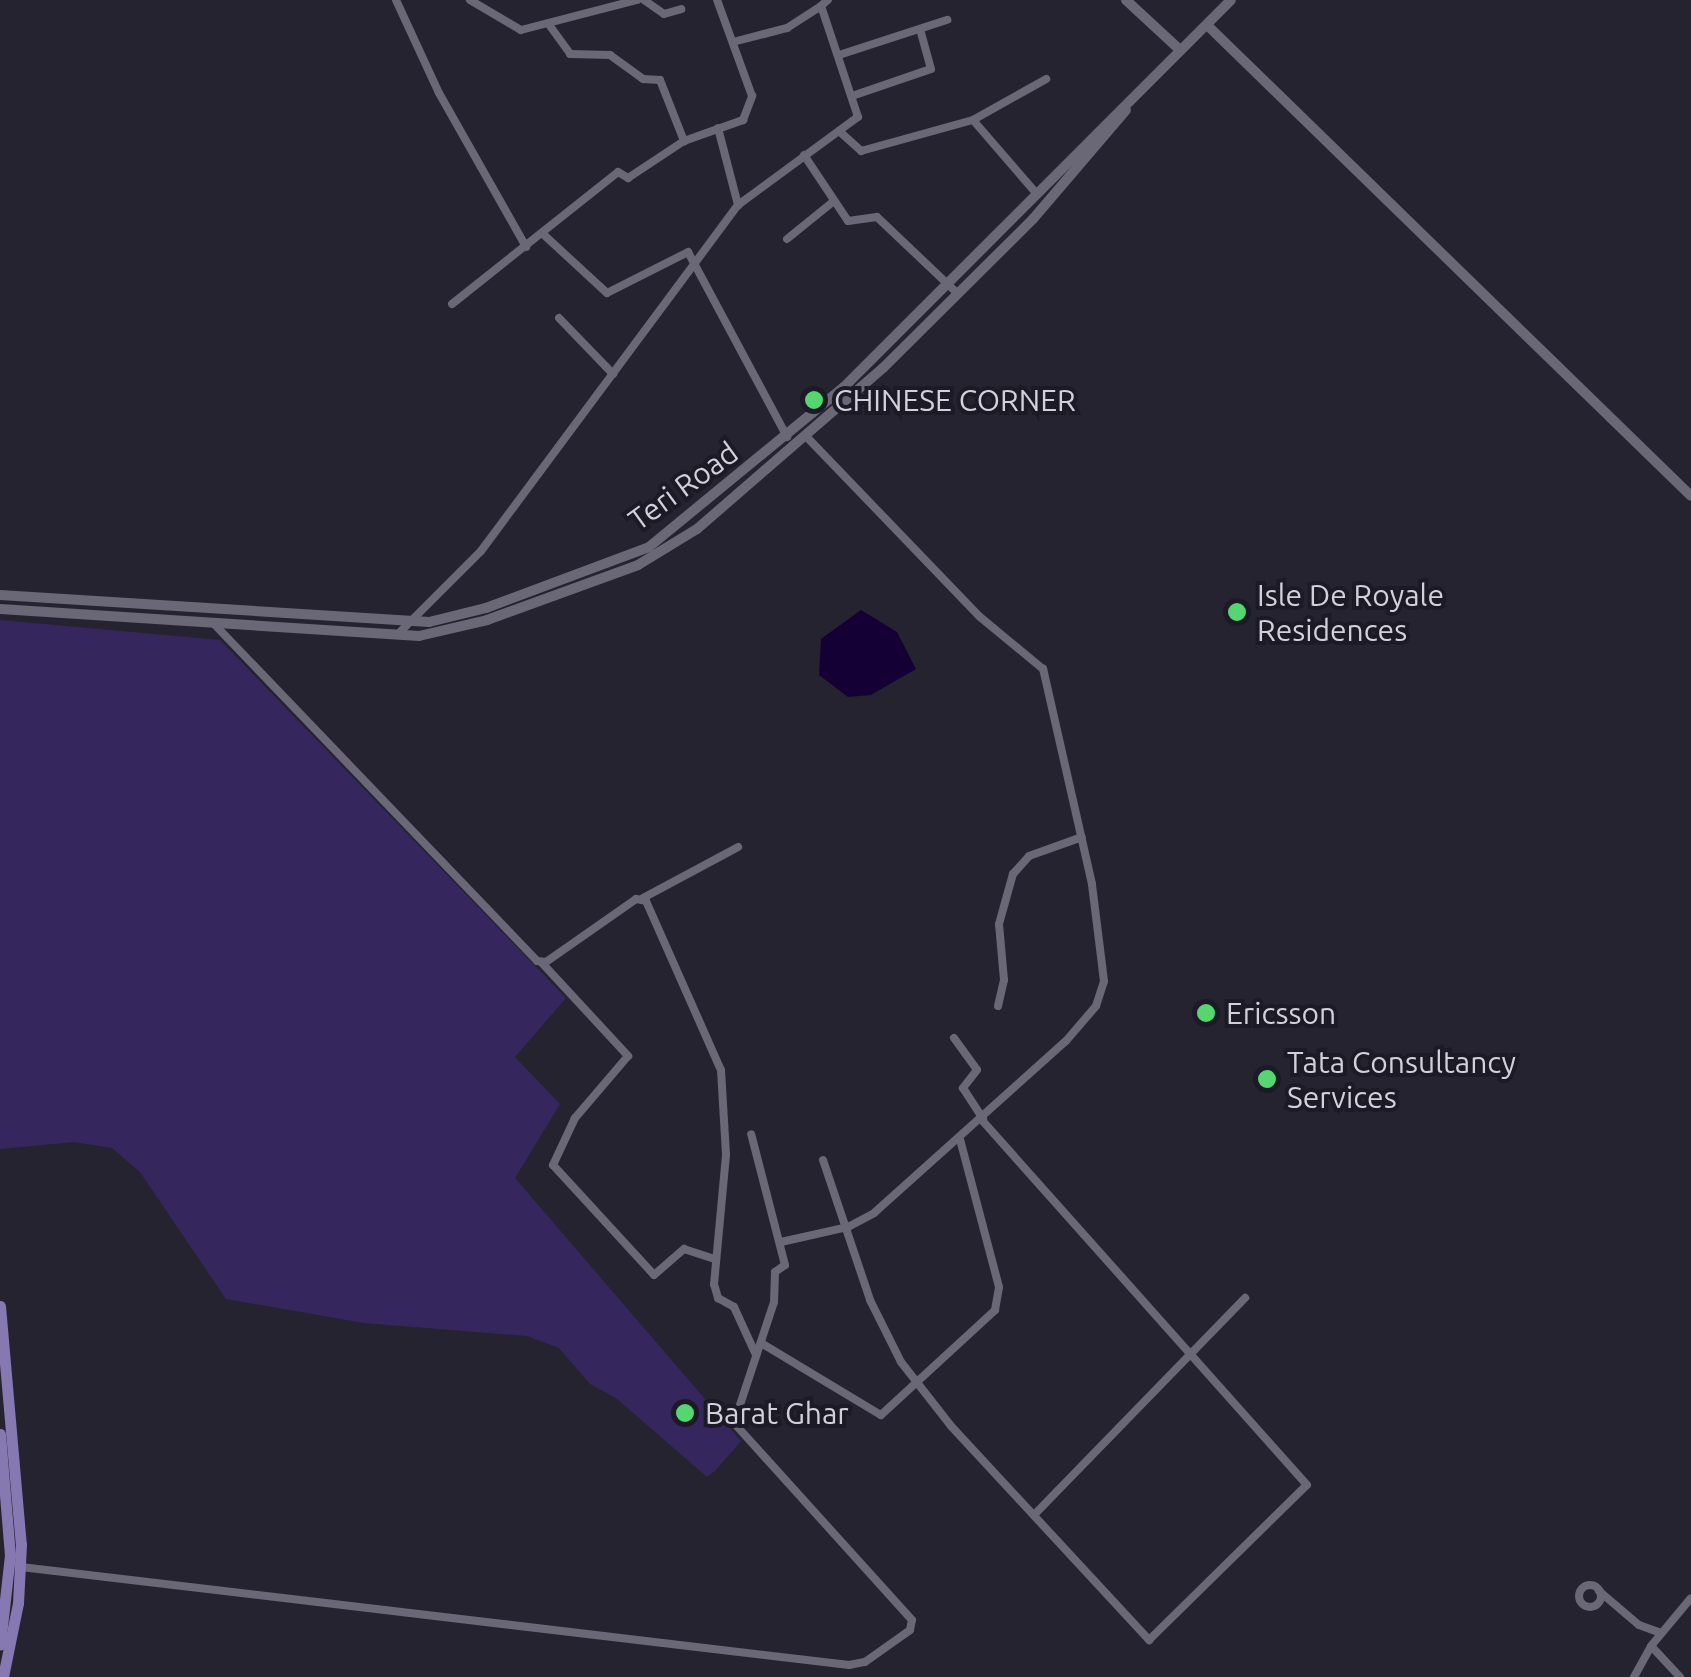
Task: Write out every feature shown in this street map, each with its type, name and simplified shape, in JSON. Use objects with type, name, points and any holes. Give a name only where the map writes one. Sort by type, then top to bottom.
[{"type":"main road","points":[[0,1306],[21,1566],[3,1677]]},
{"type":"main road","points":[[0,1434],[10,1569],[0,1644]]},
{"type":"street","points":[[396,0],[439,93],[526,247]]},
{"type":"street","points":[[470,0],[484,3],[514,29],[550,26],[640,0],[664,14],[682,9]]},
{"type":"street","points":[[452,304],[618,172],[628,178],[684,141],[743,120],[752,99],[716,0]]},
{"type":"street","points":[[1126,0],[1180,50]]},
{"type":"street","name":"Teri Road","points":[[0,595],[409,621],[468,613],[649,547],[772,457],[945,281],[1126,109],[1231,0]]},
{"type":"street","points":[[395,637],[474,560],[738,205],[858,117],[825,3],[787,28],[733,42]]},
{"type":"street","points":[[839,54],[947,20]]},
{"type":"street","points":[[1207,25],[1691,496]]},
{"type":"street","points":[[550,26],[570,54],[610,55],[643,79],[660,80],[684,141]]},
{"type":"street","points":[[852,96],[931,70],[920,29]]},
{"type":"street","points":[[839,131],[857,152],[973,120],[1046,79]]},
{"type":"street","points":[[0,609],[395,637],[464,628],[638,565],[682,541],[772,457],[806,436],[958,294],[1126,109]]},
{"type":"street","points":[[973,120],[1036,192]]},
{"type":"street","points":[[718,128],[738,205]]},
{"type":"street","points":[[804,155],[851,224],[877,217],[958,294]]},
{"type":"street","points":[[787,240],[834,201]]},
{"type":"street","points":[[543,234],[607,293],[680,251],[698,263],[788,437]]},
{"type":"street","points":[[559,318],[613,374]]},
{"type":"street","points":[[751,1134],[774,1241],[848,1228],[982,1120],[1066,1041],[1102,994],[1082,837],[1043,669],[979,616],[806,436]]},
{"type":"street","points":[[216,626],[628,1056],[575,1118],[553,1165],[654,1275],[684,1249],[714,1259]]},
{"type":"street","points":[[998,1006],[1004,980],[999,924],[1013,874],[1029,856],[1082,837]]},
{"type":"street","points":[[542,963],[642,898],[738,847]]},
{"type":"street","points":[[642,898],[720,1070],[726,1155],[714,1259],[716,1295],[734,1307],[756,1355]]},
{"type":"street","points":[[823,1160],[877,1317],[918,1386],[1150,1640],[1302,1493],[1302,1476],[982,1120],[964,1088],[977,1070],[954,1038]]},
{"type":"street","points":[[761,1343],[875,1414],[887,1413],[999,1303],[960,1139]]},
{"type":"street","points":[[21,1566],[865,1662],[910,1630],[912,1620],[739,1434],[735,1412],[776,1296],[775,1272],[785,1265],[781,1242]]},
{"type":"street","points":[[1034,1515],[1245,1298]]},
{"type":"street","points":[[1600,1591],[1639,1625],[1661,1634]]},
{"type":"street","points":[[1634,1677],[1652,1646],[1691,1598]]},
{"type":"street","points":[[1652,1646],[1680,1677]]},
{"type":"shaded area","points":[[861,610],[897,632],[916,669],[871,695],[848,697],[819,675],[821,639]]},
{"type":"shaded area","points":[[0,620],[220,640],[566,998],[515,1057],[560,1104],[515,1178],[741,1441],[715,1471],[707,1477],[616,1398],[590,1384],[559,1348],[527,1336],[364,1323],[226,1299],[140,1172],[112,1148],[74,1142],[0,1149]]},
{"type":"place","name":"CHINESE CORNER","points":[[814,400]]},
{"type":"place","name":"Isle De Royale Residences","points":[[1237,612]]},
{"type":"place","name":"Ericsson","points":[[1206,1013]]},
{"type":"place","name":"Tata Consultancy Services","points":[[1267,1079]]},
{"type":"place","name":"Barat Ghar","points":[[685,1413]]}]
